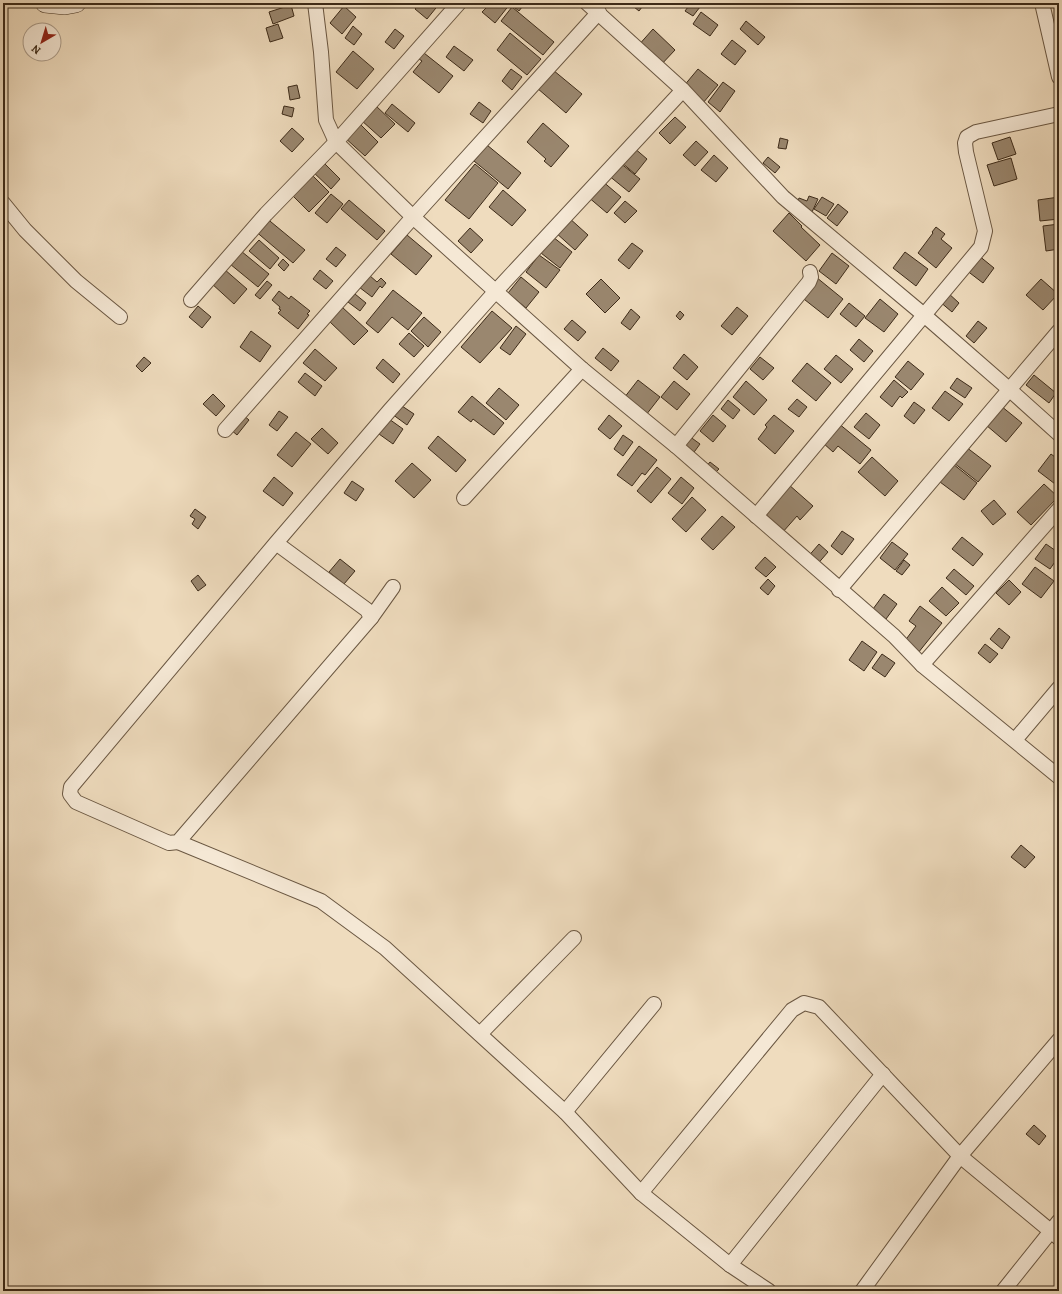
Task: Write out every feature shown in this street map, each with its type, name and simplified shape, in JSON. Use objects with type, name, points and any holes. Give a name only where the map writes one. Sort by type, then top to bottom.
[{"type":"main road","points":[[45,3],[65,5],[76,3]]},
{"type":"street","points":[[315,3],[321,52],[326,120],[336,142],[495,292],[582,369],[676,446],[839,590],[894,636],[922,664],[1059,777]]},
{"type":"street","points":[[191,300],[266,214],[336,142],[460,3]]},
{"type":"street","points":[[587,3],[599,12],[683,90],[783,197],[924,315],[1059,434]]},
{"type":"street","points":[[1042,3],[1059,77]]},
{"type":"street","points":[[225,430],[599,12]]},
{"type":"street","points":[[683,90],[495,292],[276,543],[71,787],[70,794],[76,802],[168,843],[178,842],[322,901],[385,948],[480,1034],[565,1112],[641,1193],[730,1265],[769,1291]]},
{"type":"street","points":[[756,516],[981,248],[985,231],[966,152],[965,142],[967,137],[976,132],[1059,114]]},
{"type":"street","points":[[3,203],[25,230],[76,281],[120,317]]},
{"type":"street","points":[[676,446],[809,282],[811,277],[810,272]]},
{"type":"street","points":[[839,590],[1059,331]]},
{"type":"street","points":[[464,498],[582,369]]},
{"type":"street","points":[[922,664],[1059,509]]},
{"type":"street","points":[[276,543],[367,610],[371,618]]},
{"type":"street","points":[[178,842],[371,618],[393,587]]},
{"type":"street","points":[[1015,740],[1059,688]]},
{"type":"street","points":[[480,1034],[574,938]]},
{"type":"street","points":[[641,1193],[784,1018],[792,1010],[804,1003],[820,1007],[960,1156],[1056,1230],[1003,1291]]},
{"type":"street","points":[[565,1112],[654,1004]]},
{"type":"street","points":[[862,1291],[960,1156],[1059,1040]]},
{"type":"street","points":[[730,1265],[883,1074]]},
{"type":"building","points":[[420,3],[440,3],[427,19],[415,9]]},
{"type":"building","points":[[482,3],[525,3],[519,11],[510,4],[495,23],[482,12],[487,7]]},
{"type":"building","points":[[629,3],[645,3],[639,11]]},
{"type":"building","points":[[691,3],[695,3],[700,7],[693,16],[685,11]]},
{"type":"building","points":[[291,5],[294,16],[273,24],[269,12]]},
{"type":"building","points":[[344,6],[356,17],[342,34],[330,23]]},
{"type":"building","points":[[512,7],[554,42],[543,55],[501,21]]},
{"type":"building","points":[[701,12],[718,25],[710,36],[693,24]]},
{"type":"building","points":[[746,21],[765,37],[758,45],[740,29]]},
{"type":"building","points":[[1059,22],[1059,57],[1050,24]]},
{"type":"building","points":[[278,24],[283,38],[270,42],[266,28]]},
{"type":"building","points":[[353,26],[362,34],[354,45],[345,38]]},
{"type":"building","points":[[395,29],[404,36],[394,49],[385,42]]},
{"type":"building","points":[[653,29],[675,50],[659,67],[637,47]]},
{"type":"building","points":[[510,33],[541,59],[527,75],[497,50]]},
{"type":"building","points":[[732,40],[746,51],[735,65],[721,54]]},
{"type":"building","points":[[454,46],[473,60],[464,71],[446,57]]},
{"type":"building","points":[[353,51],[374,69],[357,89],[336,72]]},
{"type":"building","points":[[424,53],[453,76],[439,93],[413,72],[422,61],[419,59]]},
{"type":"building","points":[[511,69],[522,77],[512,90],[502,81]]},
{"type":"building","points":[[698,69],[718,85],[703,103],[683,87]]},
{"type":"building","points":[[553,70],[582,94],[566,113],[537,88]]},
{"type":"building","points":[[723,82],[735,91],[720,112],[708,102]]},
{"type":"building","points":[[297,85],[300,98],[290,100],[288,87]]},
{"type":"building","points":[[479,102],[491,111],[483,123],[470,114]]},
{"type":"building","points":[[392,104],[415,123],[408,132],[385,113]]},
{"type":"building","points":[[375,105],[395,124],[381,138],[361,120]]},
{"type":"building","points":[[284,106],[294,108],[292,117],[282,114]]},
{"type":"building","points":[[675,117],[686,127],[670,144],[659,133]]},
{"type":"building","points":[[357,121],[378,142],[365,156],[343,136]]},
{"type":"building","points":[[543,123],[569,146],[551,167],[544,161],[546,159],[527,142]]},
{"type":"building","points":[[292,128],[304,139],[292,152],[280,141]]},
{"type":"building","points":[[1010,137],[1016,154],[998,160],[992,143]]},
{"type":"building","points":[[780,138],[788,140],[786,149],[778,148]]},
{"type":"building","points":[[696,141],[708,152],[695,166],[683,155]]},
{"type":"building","points":[[487,145],[521,173],[508,189],[474,161]]},
{"type":"building","points":[[633,147],[647,159],[635,174],[621,162]]},
{"type":"building","points":[[714,155],[728,168],[716,182],[701,170]]},
{"type":"building","points":[[768,157],[780,167],[775,173],[763,163]]},
{"type":"building","points":[[1011,158],[1017,179],[994,186],[987,165]]},
{"type":"building","points":[[321,160],[340,179],[331,189],[311,170]]},
{"type":"building","points":[[619,162],[640,179],[629,192],[608,175]]},
{"type":"building","points":[[475,164],[498,183],[469,219],[445,200]]},
{"type":"building","points":[[309,172],[329,192],[309,212],[292,195]]},
{"type":"building","points":[[601,180],[621,197],[607,213],[587,196]]},
{"type":"building","points":[[503,190],[526,210],[512,226],[489,207]]},
{"type":"building","points":[[331,194],[343,204],[327,223],[315,213]]},
{"type":"building","points":[[809,196],[818,199],[812,212],[797,203],[799,198],[807,201]]},
{"type":"building","points":[[822,197],[834,204],[826,216],[814,209]]},
{"type":"building","points":[[1059,197],[1059,219],[1040,221],[1038,200]]},
{"type":"building","points":[[349,200],[385,231],[377,240],[341,209]]},
{"type":"building","points":[[625,201],[637,211],[625,223],[614,213]]},
{"type":"building","points":[[838,204],[848,212],[837,226],[827,218]]},
{"type":"building","points":[[789,213],[820,245],[806,261],[773,231]]},
{"type":"building","points":[[265,217],[305,250],[293,263],[254,230]]},
{"type":"building","points":[[568,217],[588,235],[575,250],[555,232]]},
{"type":"building","points":[[1059,224],[1059,249],[1046,251],[1043,226]]},
{"type":"building","points":[[936,227],[945,234],[941,239],[952,248],[936,268],[918,253]]},
{"type":"building","points":[[470,228],[483,240],[471,253],[458,241]]},
{"type":"building","points":[[407,235],[432,256],[416,275],[391,254]]},
{"type":"building","points":[[553,237],[572,252],[560,268],[541,253]]},
{"type":"building","points":[[259,240],[279,258],[270,269],[249,251]]},
{"type":"building","points":[[632,243],[643,251],[629,269],[618,260]]},
{"type":"building","points":[[336,247],[346,255],[336,267],[326,259]]},
{"type":"building","points":[[241,251],[269,274],[258,287],[230,264]]},
{"type":"building","points":[[905,252],[928,269],[916,286],[893,268]]},
{"type":"building","points":[[832,253],[849,266],[836,284],[819,271]]},
{"type":"building","points":[[539,255],[560,270],[546,288],[526,272]]},
{"type":"building","points":[[978,255],[994,268],[983,283],[966,270]]},
{"type":"building","points":[[283,259],[289,265],[284,271],[278,265]]},
{"type":"building","points":[[224,269],[247,289],[234,304],[211,283]]},
{"type":"building","points":[[320,270],[333,281],[326,289],[313,279]]},
{"type":"building","points":[[369,275],[377,282],[381,278],[386,283],[382,288],[380,286],[372,297],[359,287]]},
{"type":"building","points":[[521,277],[539,292],[526,308],[508,293]]},
{"type":"building","points":[[816,277],[843,299],[828,318],[800,296]]},
{"type":"building","points":[[601,279],[620,298],[605,313],[586,294]]},
{"type":"building","points":[[1041,279],[1058,294],[1043,310],[1026,295]]},
{"type":"building","points":[[267,281],[272,285],[260,299],[255,295]]},
{"type":"building","points":[[393,290],[422,313],[408,330],[392,317],[378,333],[366,323]]},
{"type":"building","points":[[279,291],[289,299],[291,296],[310,311],[307,314],[309,315],[298,329],[278,313],[281,310],[279,309],[280,307],[272,300]]},
{"type":"building","points":[[947,292],[959,303],[952,312],[939,301]]},
{"type":"building","points":[[355,294],[366,303],[360,311],[348,302]]},
{"type":"building","points":[[880,299],[898,314],[884,332],[865,318]]},
{"type":"building","points":[[849,303],[865,316],[856,327],[840,314]]},
{"type":"building","points":[[198,306],[211,317],[202,328],[189,317]]},
{"type":"building","points":[[342,307],[368,331],[354,345],[329,321]]},
{"type":"building","points":[[737,307],[748,316],[732,335],[721,326]]},
{"type":"building","points":[[631,309],[640,317],[630,330],[621,323]]},
{"type":"building","points":[[492,311],[512,328],[480,363],[461,347]]},
{"type":"building","points":[[680,311],[684,315],[680,320],[676,316]]},
{"type":"building","points":[[424,317],[441,332],[428,347],[411,331]]},
{"type":"building","points":[[572,320],[586,332],[578,341],[564,329]]},
{"type":"building","points":[[978,321],[987,328],[974,343],[966,336]]},
{"type":"building","points":[[516,326],[526,334],[510,355],[500,348]]},
{"type":"building","points":[[251,331],[271,346],[260,362],[240,347]]},
{"type":"building","points":[[409,333],[424,346],[414,357],[399,344]]},
{"type":"building","points":[[859,339],[873,351],[864,362],[850,350]]},
{"type":"building","points":[[603,348],[619,361],[611,371],[595,358]]},
{"type":"building","points":[[315,349],[337,368],[325,381],[303,363]]},
{"type":"building","points":[[684,354],[698,367],[687,380],[673,368]]},
{"type":"building","points":[[836,355],[853,369],[841,383],[824,369]]},
{"type":"building","points":[[144,357],[151,363],[142,372],[136,366]]},
{"type":"building","points":[[760,357],[774,368],[763,380],[750,369]]},
{"type":"building","points":[[383,359],[400,374],[393,383],[376,368]]},
{"type":"building","points":[[908,361],[924,374],[911,390],[895,377]]},
{"type":"building","points":[[807,363],[831,383],[816,401],[792,381]]},
{"type":"building","points":[[305,373],[322,386],[315,396],[298,382]]},
{"type":"building","points":[[1034,375],[1056,393],[1049,403],[1026,385]]},
{"type":"building","points":[[957,378],[972,388],[965,398],[950,388]]},
{"type":"building","points":[[638,380],[660,397],[646,415],[624,398]]},
{"type":"building","points":[[894,380],[908,392],[902,398],[900,396],[892,407],[880,397]]},
{"type":"building","points":[[674,381],[690,394],[677,410],[661,397]]},
{"type":"building","points":[[746,381],[767,400],[754,415],[733,397]]},
{"type":"building","points":[[1059,382],[1059,391],[1054,388]]},
{"type":"building","points":[[499,388],[519,405],[506,420],[486,403]]},
{"type":"building","points":[[945,391],[963,404],[949,421],[932,408]]},
{"type":"building","points":[[213,394],[225,406],[216,416],[203,404]]},
{"type":"building","points":[[472,396],[504,423],[494,435],[473,419],[471,422],[458,412]]},
{"type":"building","points":[[797,399],[807,407],[799,417],[788,409]]},
{"type":"building","points":[[728,400],[740,410],[733,419],[721,409]]},
{"type":"building","points":[[914,402],[925,410],[914,424],[904,416]]},
{"type":"building","points":[[399,404],[414,414],[407,425],[392,414]]},
{"type":"building","points":[[1001,406],[1022,423],[1006,442],[986,425]]},
{"type":"building","points":[[279,411],[288,417],[277,431],[269,425]]},
{"type":"building","points":[[866,413],[880,425],[869,439],[854,427]]},
{"type":"building","points":[[242,414],[249,420],[237,435],[230,429]]},
{"type":"building","points":[[609,415],[622,426],[610,439],[598,429]]},
{"type":"building","points":[[713,415],[726,426],[713,442],[700,431]]},
{"type":"building","points":[[774,415],[794,431],[775,454],[758,439],[767,427],[765,425]]},
{"type":"building","points":[[389,419],[403,429],[393,444],[379,434]]},
{"type":"building","points":[[838,423],[871,450],[860,464],[838,446],[833,452],[822,442]]},
{"type":"building","points":[[322,428],[338,443],[328,454],[311,439]]},
{"type":"building","points":[[296,432],[311,444],[292,467],[277,455]]},
{"type":"building","points":[[623,435],[633,442],[623,456],[614,449]]},
{"type":"building","points":[[438,436],[466,460],[456,472],[428,448]]},
{"type":"building","points":[[689,436],[700,444],[692,455],[681,447]]},
{"type":"building","points":[[639,446],[657,460],[645,475],[642,473],[632,486],[617,475]]},
{"type":"building","points":[[966,447],[991,466],[978,482],[954,463]]},
{"type":"building","points":[[1051,454],[1059,460],[1059,487],[1038,471]]},
{"type":"building","points":[[872,457],[898,481],[885,496],[858,472]]},
{"type":"building","points":[[710,462],[719,469],[712,476],[704,469]]},
{"type":"building","points":[[412,463],[431,480],[414,498],[395,481]]},
{"type":"building","points":[[953,464],[977,483],[964,500],[940,482]]},
{"type":"building","points":[[657,467],[671,479],[651,503],[637,491]]},
{"type":"building","points":[[274,477],[293,493],[283,506],[263,491]]},
{"type":"building","points":[[681,477],[694,488],[682,504],[668,493]]},
{"type":"building","points":[[352,481],[364,489],[356,501],[344,493]]},
{"type":"building","points":[[788,484],[813,506],[800,520],[797,516],[782,533],[761,516]]},
{"type":"building","points":[[1044,484],[1058,497],[1031,525],[1017,512]]},
{"type":"building","points":[[692,497],[706,510],[686,532],[672,519]]},
{"type":"building","points":[[994,500],[1006,514],[993,525],[981,511]]},
{"type":"building","points":[[195,509],[206,517],[198,529],[192,524],[195,519],[190,516]]},
{"type":"building","points":[[722,516],[735,527],[713,550],[701,539]]},
{"type":"building","points":[[842,531],[854,539],[842,555],[831,546]]},
{"type":"building","points":[[962,537],[983,554],[973,566],[952,549]]},
{"type":"building","points":[[892,542],[908,554],[895,570],[880,558]]},
{"type":"building","points":[[819,544],[828,552],[815,567],[806,559]]},
{"type":"building","points":[[1046,544],[1059,553],[1059,556],[1050,569],[1035,559]]},
{"type":"building","points":[[765,557],[776,567],[766,577],[755,568]]},
{"type":"building","points":[[340,559],[355,571],[344,584],[329,572]]},
{"type":"building","points":[[904,560],[910,565],[902,575],[896,571]]},
{"type":"building","points":[[1035,567],[1054,581],[1041,598],[1022,584]]},
{"type":"building","points":[[954,569],[974,586],[966,595],[946,578]]},
{"type":"building","points":[[198,575],[206,585],[198,591],[191,581]]},
{"type":"building","points":[[768,579],[775,586],[768,595],[760,588]]},
{"type":"building","points":[[1009,580],[1021,592],[1009,605],[996,593]]},
{"type":"building","points":[[942,587],[959,603],[946,616],[929,601]]},
{"type":"building","points":[[884,594],[897,604],[886,619],[873,609]]},
{"type":"building","points":[[920,606],[942,623],[918,653],[904,642],[916,626],[909,621]]},
{"type":"building","points":[[999,628],[1010,637],[1002,649],[990,639]]},
{"type":"building","points":[[862,641],[877,652],[864,671],[849,660]]},
{"type":"building","points":[[985,644],[998,654],[990,663],[978,653]]},
{"type":"building","points":[[882,654],[895,663],[885,677],[872,668]]},
{"type":"building","points":[[1021,845],[1035,857],[1025,868],[1011,857]]},
{"type":"building","points":[[1034,1125],[1046,1136],[1039,1145],[1026,1134]]}]
